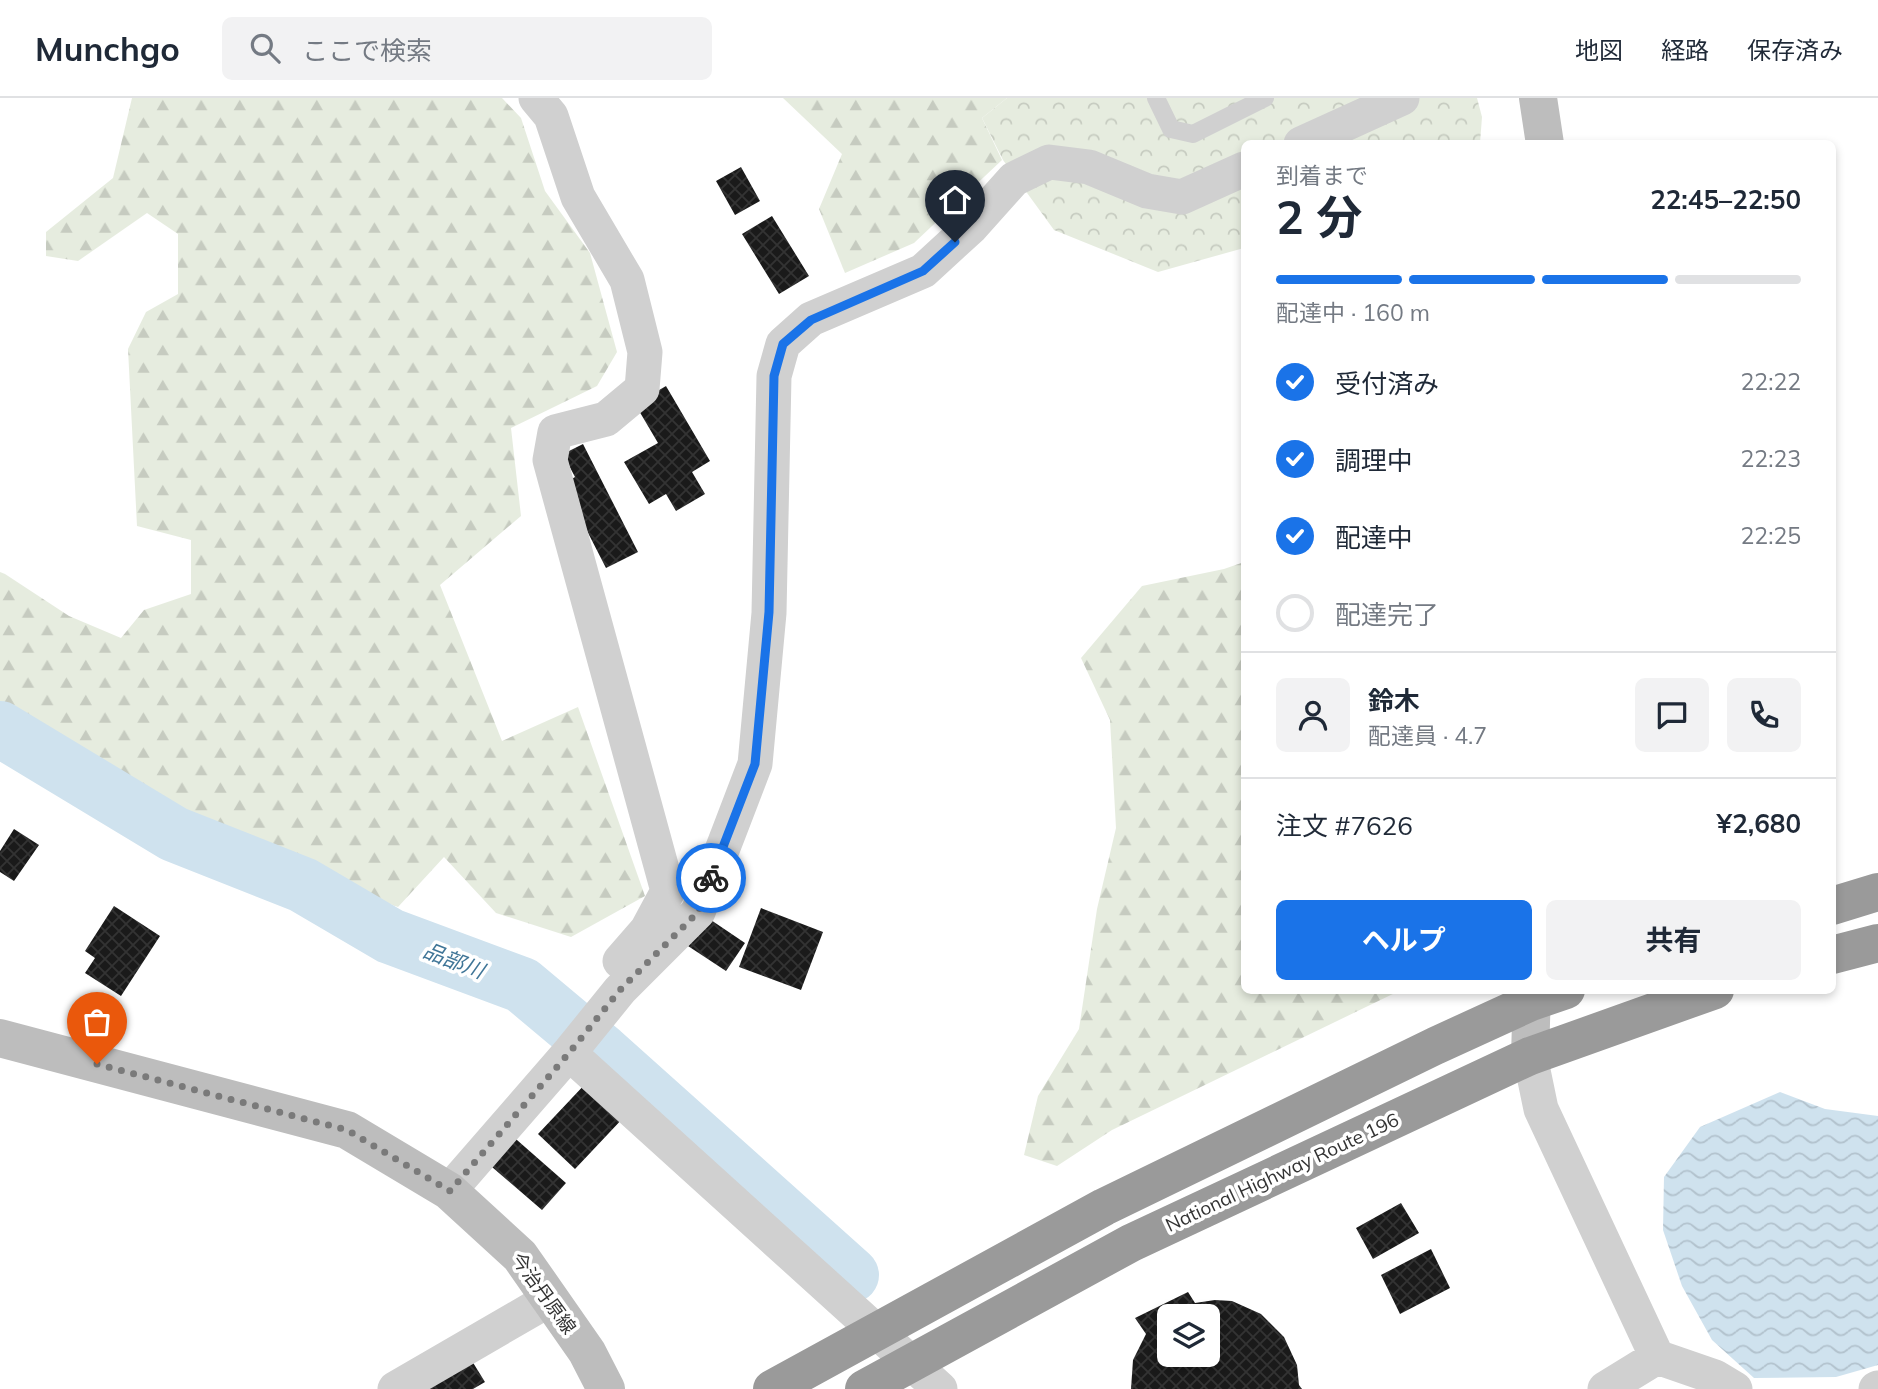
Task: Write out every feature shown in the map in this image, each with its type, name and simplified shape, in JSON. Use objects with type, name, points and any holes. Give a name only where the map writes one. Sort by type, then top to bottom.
[{"type":"highway","points":[[1836,905],[1878,892]]},
{"type":"highway","points":[[1836,954],[1878,943]]},
{"type":"highway","points":[[772,1389],[1104,1207],[1543,994]]},
{"type":"highway","name":"National Highway Route 196","points":[[864,1389],[1131,1243],[1530,1056],[1704,994]]},
{"type":"main road","points":[[1538,98],[1544,140]]},
{"type":"main road","points":[[1530,1056],[1543,994]]},
{"type":"main road","name":"今治丹原線","points":[[0,1038],[347,1130],[450,1191],[520,1256],[587,1352],[606,1389]]},
{"type":"street","points":[[536,98],[551,116],[578,197],[627,279],[645,352],[642,389],[606,419],[555,432],[551,460],[668,891],[647,930],[619,962],[620,990]]},
{"type":"street","points":[[1310,140],[1402,98]]},
{"type":"street","points":[[450,1191],[620,990],[698,912],[755,764],[769,612],[774,376],[783,344],[811,320],[923,271],[971,227],[1014,179],[1049,162],[1089,167],[1147,191],[1182,197],[1241,170]]},
{"type":"street","points":[[569,1053],[940,1389]]},
{"type":"street","points":[[1530,1056],[1541,1109],[1660,1368]]},
{"type":"street","points":[[395,1389],[550,1299]]},
{"type":"street","points":[[1605,1389],[1660,1368],[1715,1377],[1735,1389]]},
{"type":"lane","points":[[1156,98],[1171,130],[1193,134],[1265,98]]},
{"type":"green space","points":[[132,98],[502,98],[521,118],[545,191],[590,253],[617,352],[597,386],[511,428],[521,516],[440,585],[502,741],[578,707],[645,896],[571,937],[496,913],[444,857],[398,907],[213,838],[0,708],[0,572],[69,616],[121,638],[144,610],[191,594],[191,540],[137,526],[128,349],[146,312],[178,294],[178,234],[147,213],[78,261],[46,256],[46,232],[113,178]]},
{"type":"green space","points":[[783,98],[1007,98],[982,118],[1002,160],[914,243],[845,273],[819,209],[842,154]]},
{"type":"green space","points":[[1007,98],[1477,98],[1482,117],[1480,140],[1241,140],[1241,249],[1158,272],[1054,230],[1003,160],[982,118]]},
{"type":"green space","points":[[1241,563],[1241,994],[1393,994],[1112,1130],[1057,1166],[1024,1155],[1038,1096],[1079,1029],[1097,909],[1116,828],[1110,720],[1081,658],[1142,586]]},
{"type":"water","points":[[1780,1092],[1825,1109],[1878,1116],[1878,1365],[1836,1377],[1754,1378],[1712,1340],[1682,1286],[1663,1230],[1664,1177],[1700,1127]]},
{"type":"building","points":[[741,167],[760,201],[735,215],[716,181]]},
{"type":"building","points":[[772,216],[809,276],[779,294],[742,234]]},
{"type":"building","points":[[666,386],[710,461],[692,472],[705,494],[676,511],[666,494],[649,504],[624,462],[658,443],[635,404]]},
{"type":"building","points":[[583,444],[638,552],[606,568],[563,484],[575,477],[563,454]]},
{"type":"building","points":[[14,829],[39,845],[14,881],[0,872],[0,851]]},
{"type":"building","points":[[114,906],[160,936],[121,996],[85,973],[95,958],[85,951]]},
{"type":"building","points":[[761,908],[823,932],[801,990],[739,967]]},
{"type":"building","points":[[708,918],[745,943],[726,971],[688,946]]},
{"type":"building","points":[[588,1081],[625,1116],[575,1169],[538,1134]]},
{"type":"building","points":[[509,1133],[566,1183],[542,1210],[485,1161]]},
{"type":"building","points":[[1401,1203],[1419,1233],[1373,1259],[1356,1228]]},
{"type":"building","points":[[1431,1249],[1450,1288],[1400,1314],[1381,1275]]},
{"type":"building","points":[[1188,1292],[1195,1303],[1232,1301],[1261,1314],[1284,1337],[1297,1365],[1299,1385],[1302,1389],[1131,1389],[1133,1360],[1146,1334],[1135,1318],[1157,1307],[1157,1367],[1220,1367],[1220,1304],[1164,1304]]},
{"type":"building","points":[[472,1361],[485,1382],[473,1389],[423,1389]]},
{"type":"waterway","name":"品部川","points":[[0,729],[174,834],[303,885],[390,936],[522,985],[602,1052],[851,1275]]},
{"type":"way so far","points":[[97,1064],[347,1130],[450,1191],[620,990],[698,912],[711,878]]},
{"type":"route","points":[[711,878],[755,764],[769,612],[774,376],[783,344],[811,320],[923,271],[955,242]]}]
